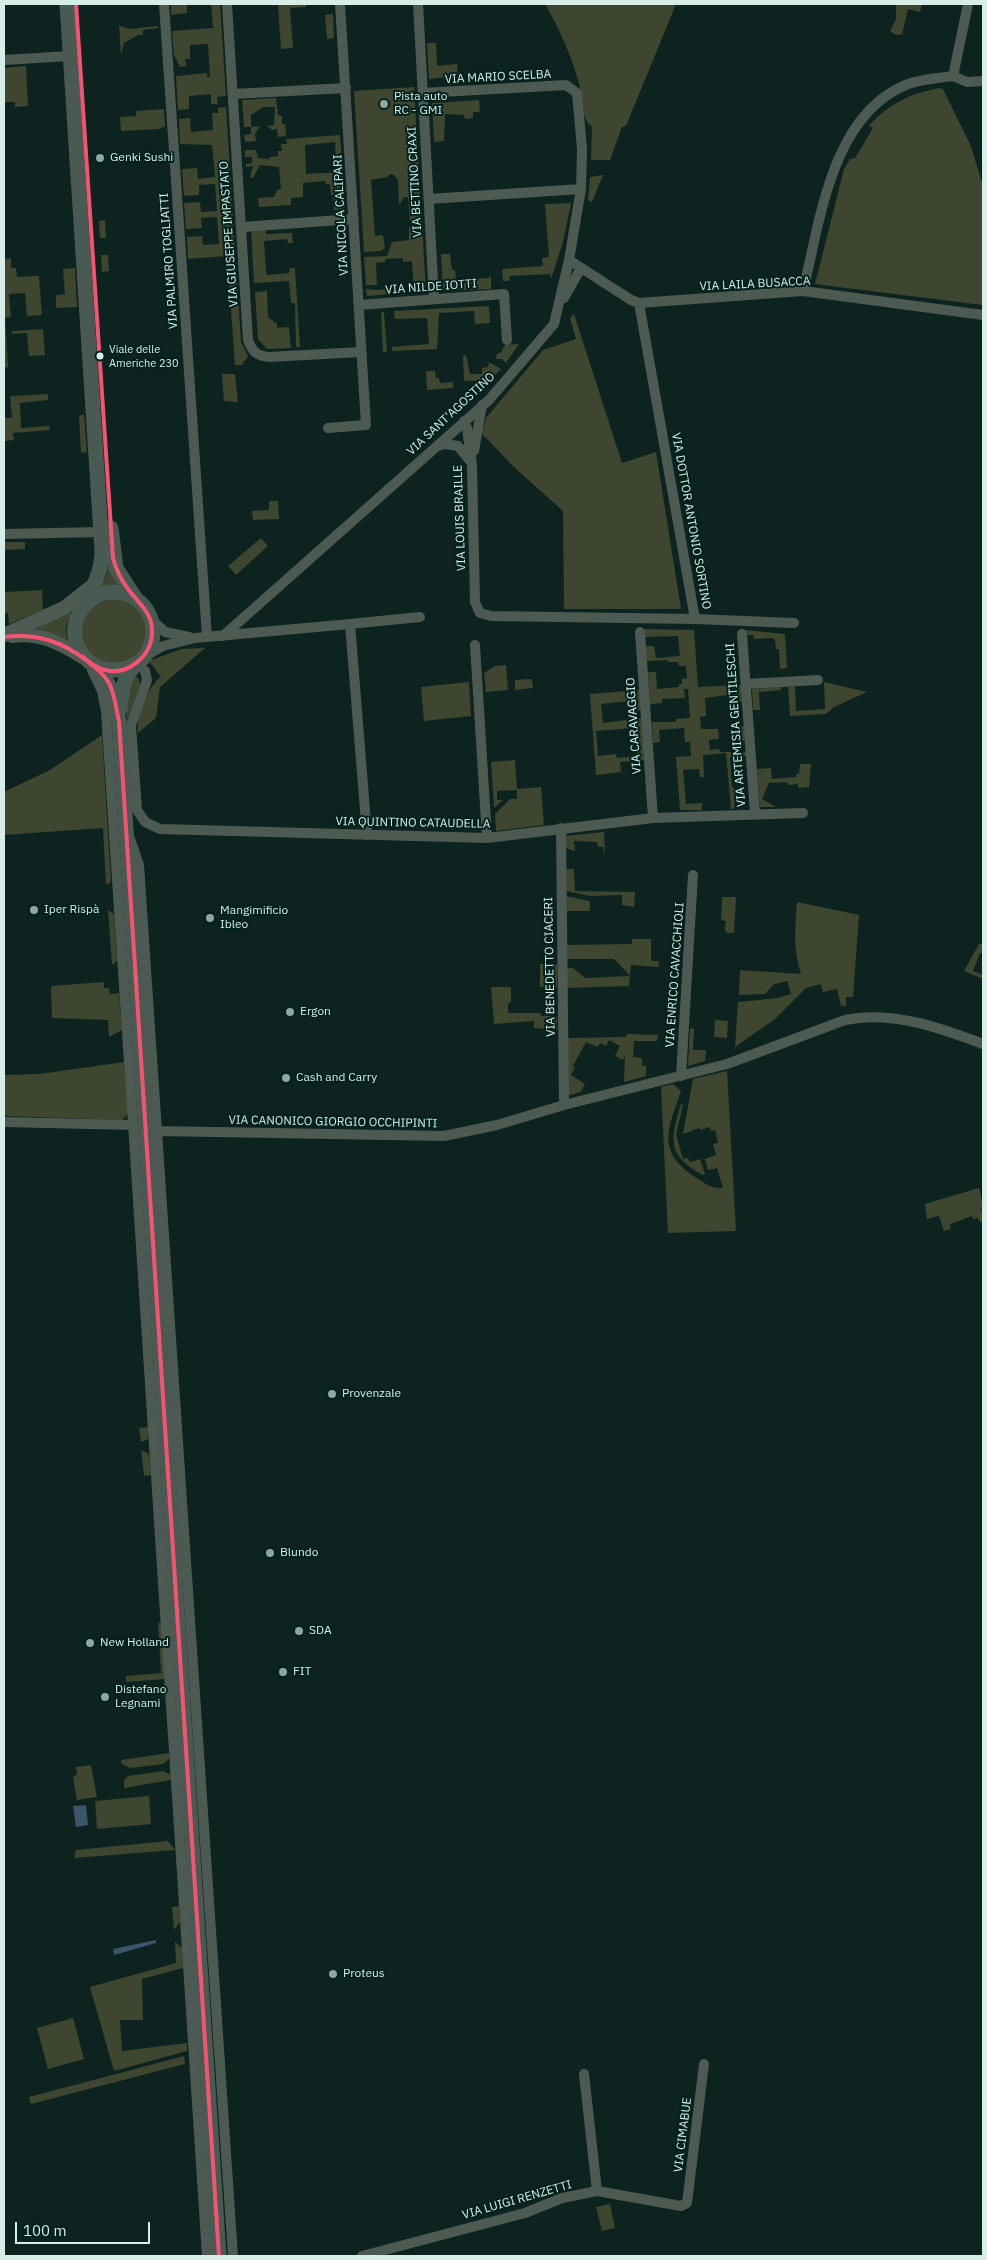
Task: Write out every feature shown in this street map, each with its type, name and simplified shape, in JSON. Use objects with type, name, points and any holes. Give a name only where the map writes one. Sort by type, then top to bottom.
[{"type":"main road","points":[[66,4],[102,559],[74,628],[75,639],[113,693],[119,721],[219,2256]]},
{"type":"main road","points":[[76,4],[113,558],[120,577],[148,612],[151,620],[152,639],[142,664],[128,674],[123,687],[119,721]]},
{"type":"main road","points":[[4,636],[87,598],[118,592],[136,599]]},
{"type":"main road","points":[[4,636],[24,635],[49,639],[90,662],[119,671],[142,664]]},
{"type":"street","name":"VIA PALMIRO TOGLIATTI","points":[[164,4],[208,637]]},
{"type":"street","name":"VIA GIUSEPPE IMPASTATO","points":[[228,4],[248,340],[255,353],[269,357],[361,352]]},
{"type":"street","name":"VIA NICOLA CALIPARI","points":[[328,428],[366,425],[340,4]]},
{"type":"street","name":"VIA BETTINO CRAXI","points":[[418,4],[434,299]]},
{"type":"street","points":[[953,76],[968,4]]},
{"type":"street","points":[[4,60],[70,56]]},
{"type":"street","points":[[802,291],[833,167],[856,128],[871,108],[891,93],[908,84],[928,79],[953,76],[967,82],[983,81]]},
{"type":"street","name":"VIA MARIO SCELBA","points":[[423,93],[566,86],[573,88]]},
{"type":"street","points":[[233,94],[346,88]]},
{"type":"street","name":"VIA SANT'AGOSTINO","points":[[223,636],[482,405],[554,324],[560,305],[581,190],[579,106],[577,93],[573,88]]},
{"type":"street","points":[[429,199],[581,190]]},
{"type":"street","points":[[242,227],[354,219]]},
{"type":"street","points":[[569,260],[639,303]]},
{"type":"street","points":[[560,305],[581,268]]},
{"type":"street","name":"VIA LAILA BUSACCA","points":[[639,303],[802,291],[983,315]]},
{"type":"street","name":"VIA NILDE IOTTI","points":[[359,305],[504,294],[507,340]]},
{"type":"street","name":"VIA DOTTOR ANTONIO SORTINO","points":[[480,613],[491,616],[695,619],[639,303]]},
{"type":"street","points":[[472,464],[482,405]]},
{"type":"street","name":"VIA LOUIS BRAILLE","points":[[464,421],[467,428],[472,464],[475,602],[480,613]]},
{"type":"street","points":[[433,449],[445,444],[458,446],[472,464]]},
{"type":"street","points":[[4,534],[101,532]]},
{"type":"street","points":[[142,664],[163,646],[195,638],[420,617]]},
{"type":"street","points":[[695,619],[794,623]]},
{"type":"street","points":[[151,620],[165,632],[195,638]]},
{"type":"street","points":[[350,624],[367,835]]},
{"type":"street","name":"VIA CARAVAGGIO","points":[[640,632],[652,818]]},
{"type":"street","name":"VIA ARTEMISIA GENTILESCHI","points":[[742,634],[755,814]]},
{"type":"street","points":[[475,645],[488,838]]},
{"type":"street","points":[[90,662],[102,691],[106,711],[207,2256]]},
{"type":"street","name":"VIA QUINTINO CATAUDELLA","points":[[142,664],[147,680],[131,725],[136,810],[145,822],[160,829],[488,838],[652,818],[802,813]]},
{"type":"street","points":[[746,684],[818,680]]},
{"type":"street","points":[[125,828],[139,865],[233,2256]]},
{"type":"street","name":"VIA BENEDETTO CIACERI","points":[[561,828],[564,1105]]},
{"type":"street","name":"VIA ENRICO CAVACCHIOLI","points":[[681,1076],[693,875]]},
{"type":"street","name":"VIA CANONICO GIORGIO OCCHIPINTI","points":[[158,1131],[444,1136],[497,1125],[564,1105],[727,1064],[845,1020],[861,1017],[876,1016],[904,1021],[954,1033],[983,1044]]},
{"type":"street","points":[[4,1122],[133,1125]]},
{"type":"street","name":"VIA CIMABUE","points":[[681,2206],[687,2203],[704,2064]]},
{"type":"street","points":[[584,2074],[598,2191]]},
{"type":"street","name":"VIA LUIGI RENZETTI","points":[[362,2256],[525,2212],[562,2198],[598,2191],[681,2206]]},
{"type":"green space","points":[[171,4],[187,4],[187,13],[171,15]]},
{"type":"green space","points":[[211,4],[220,4],[226,96],[217,97],[218,104],[211,104],[211,94],[189,96],[189,109],[178,110],[176,76],[207,73],[207,77],[210,77],[208,44],[190,45],[190,59],[185,59],[186,66],[180,67],[174,55],[172,31],[213,28]]},
{"type":"green space","points":[[306,4],[306,7],[290,8],[293,48],[281,49],[278,5]]},
{"type":"green space","points":[[545,4],[676,4],[626,126],[622,127],[610,160],[591,160],[592,127],[584,114],[577,76],[570,55]]},
{"type":"green space","points":[[896,4],[922,4],[920,12],[908,9],[902,34],[896,35],[890,31],[896,19]]},
{"type":"green space","points":[[333,14],[334,38],[327,39],[325,15]]},
{"type":"green space","points":[[119,26],[130,29],[158,26],[158,28],[143,30],[143,35],[138,35],[124,43],[121,55]]},
{"type":"green space","points":[[427,43],[436,43],[437,66],[457,64],[458,76],[429,79]]},
{"type":"green space","points":[[26,66],[28,106],[15,107],[15,102],[4,102],[4,68]]},
{"type":"green space","points":[[414,87],[426,292],[414,293],[412,261],[403,262],[403,258],[385,259],[385,262],[376,263],[377,285],[366,285],[364,257],[387,256],[392,242],[409,240],[409,227],[415,226],[415,221],[410,221],[408,197],[404,197],[399,205],[398,180],[394,175],[390,174],[387,177],[371,180],[375,236],[383,235],[385,248],[381,251],[364,252],[354,91]]},
{"type":"green space","points":[[939,88],[943,89],[970,144],[983,185],[983,305],[815,284],[844,169],[850,159],[855,158],[873,128],[869,126],[892,105],[919,93]]},
{"type":"green space","points":[[276,98],[278,115],[282,116],[282,124],[285,124],[286,136],[278,137],[277,129],[272,130],[267,126],[274,125],[275,107],[263,107],[251,115],[251,127],[244,127],[242,100]]},
{"type":"green space","points":[[479,100],[480,112],[473,112],[473,118],[465,119],[464,115],[445,114],[444,141],[434,142],[432,103]]},
{"type":"green space","points":[[226,107],[241,342],[248,356],[242,365],[235,365],[227,256],[188,259],[187,237],[202,236],[203,245],[219,244],[217,217],[201,218],[202,228],[186,229],[184,203],[200,202],[201,212],[217,211],[215,184],[199,185],[199,195],[184,196],[182,169],[197,168],[198,179],[215,177],[212,145],[180,144],[179,119],[190,118],[191,132],[213,130],[212,113],[218,113],[218,108]]},
{"type":"green space","points":[[164,109],[165,126],[159,129],[121,131],[120,117],[136,116],[136,111]]},
{"type":"green space","points":[[260,126],[255,134],[256,141],[245,142],[244,135],[251,134],[251,127]]},
{"type":"green space","points":[[340,135],[342,164],[336,164],[335,142],[305,145],[306,174],[342,172],[345,209],[334,210],[330,184],[326,184],[325,181],[303,183],[303,197],[291,198],[291,205],[259,207],[258,198],[274,197],[277,190],[281,189],[279,167],[260,165],[253,178],[250,177],[253,166],[246,167],[246,164],[252,163],[252,157],[245,157],[245,150],[256,150],[258,158],[269,159],[270,157],[278,156],[278,151],[282,151],[281,144],[287,144],[286,139]]},
{"type":"green space","points":[[603,175],[592,202],[588,200],[590,177]]},
{"type":"green space","points":[[571,203],[563,242],[551,279],[550,274],[510,276],[509,281],[503,281],[502,269],[543,266],[542,258],[549,257],[545,204]]},
{"type":"green space","points":[[105,220],[106,238],[100,238],[99,221]]},
{"type":"green space","points":[[265,228],[266,234],[292,233],[293,243],[288,243],[287,239],[264,241],[266,272],[267,275],[289,273],[290,268],[295,268],[300,347],[296,347],[295,303],[291,303],[289,281],[254,283],[251,229]]},
{"type":"green space","points":[[441,254],[450,254],[452,270],[455,270],[456,280],[488,278],[491,276],[491,289],[443,291]]},
{"type":"green space","points":[[101,255],[108,255],[109,271],[102,272]]},
{"type":"green space","points":[[11,258],[11,268],[16,268],[17,277],[39,276],[42,315],[27,316],[25,293],[9,294],[11,317],[5,318],[8,367],[4,368],[4,259]]},
{"type":"green space","points":[[75,268],[77,307],[56,308],[56,295],[65,294],[63,269]]},
{"type":"green space","points":[[391,288],[391,294],[367,296],[366,289]]},
{"type":"green space","points":[[267,291],[268,317],[277,324],[277,328],[289,327],[291,348],[267,349],[258,339],[255,292]]},
{"type":"green space","points":[[489,306],[490,323],[475,324],[474,311],[439,313],[437,349],[392,351],[392,347],[429,344],[427,318],[395,319],[394,311]]},
{"type":"green space","points":[[381,312],[384,312],[387,352],[383,352]]},
{"type":"green space","points":[[574,314],[622,463],[656,452],[681,609],[564,609],[563,511],[516,469],[482,434],[486,418],[543,350],[576,339],[570,318]]},
{"type":"green space","points":[[43,329],[45,355],[29,356],[27,333],[12,334],[12,331]]},
{"type":"green space","points":[[519,344],[506,363],[502,359],[496,359],[497,354],[501,352],[505,345]]},
{"type":"green space","points":[[466,355],[470,374],[482,374],[482,368],[488,367],[489,362],[501,369],[490,380],[464,381],[463,356]]},
{"type":"green space","points":[[426,371],[435,371],[436,378],[439,378],[440,383],[453,382],[453,388],[427,390]]},
{"type":"green space","points":[[222,374],[235,374],[238,402],[224,401]]},
{"type":"green space","points":[[48,394],[48,400],[20,403],[21,428],[49,426],[50,430],[13,433],[14,440],[4,441],[4,418],[12,418],[10,396]]},
{"type":"green space","points":[[84,414],[87,452],[81,453],[79,416]]},
{"type":"green space","points":[[269,501],[278,501],[279,519],[253,520],[252,511],[269,510]]},
{"type":"green space","points":[[261,538],[268,546],[236,575],[228,566]]},
{"type":"green space","points":[[4,542],[25,542],[25,549],[4,550]]},
{"type":"green space","points":[[108,566],[118,586],[102,587],[101,585],[106,577]]},
{"type":"green space","points":[[42,590],[43,610],[9,624],[8,613],[4,613],[4,592]]},
{"type":"green space","points":[[114,599],[125,601],[142,614],[147,635],[139,655],[109,666],[89,654],[84,645],[82,627],[89,612],[96,606]]},
{"type":"green space","points":[[71,612],[66,627],[67,641],[37,631],[36,628]]},
{"type":"green space","points":[[644,629],[694,630],[698,687],[741,685],[742,702],[734,702],[734,694],[705,698],[706,716],[700,717],[701,729],[718,729],[719,739],[709,740],[710,750],[746,752],[746,756],[730,757],[732,787],[736,789],[734,809],[731,809],[726,753],[703,755],[704,777],[700,777],[699,769],[683,770],[686,804],[702,803],[702,810],[680,810],[676,757],[691,756],[690,742],[685,742],[684,728],[659,730],[660,742],[653,743],[652,722],[676,722],[676,719],[690,718],[688,689],[684,689],[685,698],[662,699],[662,703],[650,704],[648,672],[656,672],[657,689],[679,687],[679,684],[682,684],[682,679],[687,678],[686,666],[679,666],[678,662],[668,662],[668,660],[647,661],[645,646],[654,646],[656,658],[680,656],[678,636],[645,637]]},
{"type":"green space","points":[[746,630],[785,634],[787,668],[780,669],[779,649],[776,649],[775,640],[772,638],[754,639],[753,635],[747,635]]},
{"type":"green space","points":[[205,648],[160,687],[156,718],[138,733],[143,702],[151,688],[161,677],[149,661],[181,649]]},
{"type":"green space","points":[[506,665],[508,690],[486,692],[484,673],[495,666]]},
{"type":"green space","points":[[134,674],[139,679],[140,684],[127,721],[126,703]]},
{"type":"green space","points":[[515,680],[532,680],[533,688],[515,690]]},
{"type":"green space","points":[[469,682],[471,716],[424,721],[421,687]]},
{"type":"green space","points":[[824,682],[867,692],[834,707],[826,714],[790,716],[788,687],[795,686],[796,711],[825,709]]},
{"type":"green space","points":[[781,687],[781,690],[759,692],[760,710],[753,710],[752,689]]},
{"type":"green space","points":[[640,690],[641,710],[631,711],[630,701],[601,704],[603,723],[641,718],[644,760],[620,762],[621,772],[596,775],[590,694]],"holes":[[[633,728],[636,756],[617,758],[616,754],[598,756],[596,731]]]},
{"type":"green space","points":[[744,726],[745,741],[738,741],[735,727]]},
{"type":"green space","points":[[102,735],[111,882],[106,885],[103,828],[4,835],[4,792],[50,770]]},
{"type":"green space","points":[[515,760],[517,789],[541,787],[544,825],[496,831],[495,814],[510,799],[517,799],[517,790],[497,791],[497,800],[503,800],[494,808],[491,762]]},
{"type":"green space","points":[[800,764],[811,764],[809,787],[798,788],[798,784],[788,785],[787,782],[769,783],[762,799],[776,807],[760,807],[757,769],[771,768],[772,779],[796,777],[796,774],[799,774]]},
{"type":"green space","points":[[604,832],[605,856],[603,847],[598,847],[597,842],[574,841],[575,851],[565,848],[565,836]]},
{"type":"green space","points":[[565,869],[574,869],[575,891],[635,892],[634,907],[622,905],[622,895],[590,896],[565,891]]},
{"type":"green space","points":[[565,896],[590,901],[590,911],[565,911]]},
{"type":"green space","points":[[722,897],[736,897],[734,933],[727,933],[725,930],[726,921],[721,920]]},
{"type":"green space","points":[[797,902],[859,915],[853,997],[846,997],[846,1006],[841,1006],[837,989],[823,992],[821,984],[806,988],[775,1019],[735,1047],[738,1002],[778,998],[791,994],[787,981],[774,984],[765,994],[739,995],[740,970],[801,974],[798,965],[795,929]]},
{"type":"green space","points":[[108,910],[114,914],[117,961],[112,965]]},
{"type":"green space","points":[[632,939],[651,939],[651,961],[659,961],[658,967],[631,965],[630,976],[614,959],[566,959],[566,945],[632,944]]},
{"type":"green space","points":[[979,944],[983,944],[983,953],[980,953],[973,971],[983,975],[983,979],[964,971]]},
{"type":"green space","points":[[540,964],[557,964],[557,987],[540,987]]},
{"type":"green space","points":[[566,968],[573,968],[585,978],[630,976],[629,986],[566,988]]},
{"type":"green space","points":[[104,982],[104,988],[109,988],[110,994],[119,993],[122,1030],[109,1037],[108,1020],[52,1018],[51,986]]},
{"type":"green space","points":[[491,987],[511,987],[511,1002],[508,1003],[508,1013],[540,1013],[541,1016],[557,1016],[557,1030],[534,1028],[534,1021],[494,1024]]},
{"type":"green space","points":[[715,1020],[728,1021],[727,1038],[714,1037]]},
{"type":"green space","points":[[690,1028],[694,1029],[693,1050],[706,1050],[705,1061],[688,1066]]},
{"type":"green space","points":[[627,1034],[658,1035],[657,1041],[634,1041],[633,1057],[642,1058],[642,1066],[646,1066],[646,1076],[624,1082],[625,1056],[623,1060],[615,1056],[620,1046],[609,1040],[606,1046],[600,1043],[598,1047],[586,1042],[573,1066],[575,1067],[571,1075],[585,1084],[581,1092],[567,1096],[567,1038],[626,1037]]},
{"type":"green space","points":[[124,1062],[128,1114],[122,1120],[4,1116],[4,1075],[39,1074]]},
{"type":"green space","points":[[727,1071],[736,1231],[668,1233],[661,1087],[673,1084],[681,1091],[672,1117],[668,1138],[675,1158],[695,1177],[712,1187],[723,1188],[717,1168],[708,1170],[705,1159],[716,1155],[713,1144],[718,1143],[715,1130],[711,1131],[710,1127],[700,1130],[699,1128],[683,1134],[693,1079]]},
{"type":"green space","points":[[681,1104],[683,1105],[676,1135],[683,1159],[688,1158],[690,1162],[700,1159],[705,1174],[703,1175],[683,1161],[677,1154],[674,1146],[675,1128]]},
{"type":"green space","points":[[979,1188],[983,1207],[981,1208],[983,1221],[980,1222],[978,1218],[973,1219],[972,1216],[950,1224],[951,1229],[944,1231],[939,1216],[927,1219],[925,1204]]},
{"type":"green space","points":[[148,1427],[148,1439],[141,1442],[139,1428]]},
{"type":"green space","points":[[141,1450],[149,1454],[151,1475],[144,1476]]},
{"type":"green space","points":[[158,1622],[161,1624],[165,1679],[126,1682],[126,1676],[161,1673]]},
{"type":"green space","points":[[169,1753],[169,1759],[163,1764],[130,1768],[122,1764],[121,1760]]},
{"type":"green space","points":[[91,1765],[97,1797],[77,1800],[73,1777],[77,1774],[76,1767]]},
{"type":"green space","points":[[163,1771],[171,1775],[171,1780],[124,1788],[124,1780],[128,1776]]},
{"type":"green space","points":[[149,1796],[151,1824],[97,1829],[95,1801]]},
{"type":"green space","points":[[168,1841],[175,1850],[74,1858],[76,1850]]},
{"type":"green space","points":[[179,1906],[180,1922],[174,1930],[172,1907]]},
{"type":"green space","points":[[175,1942],[182,1948],[183,1968],[142,1979],[143,2020],[120,2020],[122,2051],[187,2043],[187,2051],[114,2071],[90,1987],[176,1963]]},
{"type":"green space","points":[[73,2018],[84,2059],[48,2069],[37,2028]]},
{"type":"green space","points":[[184,2056],[185,2064],[31,2104],[29,2097]]},
{"type":"green space","points":[[610,2204],[615,2228],[602,2231],[596,2207]]},
{"type":"water","points":[[86,1805],[88,1825],[76,1827],[73,1806]]},
{"type":"water","points":[[156,1940],[156,1943],[114,1955],[113,1949]]},
{"type":"transit line","points":[[76,4],[113,558],[123,582],[144,609],[152,625],[151,640],[148,648],[138,662],[130,667],[114,671],[105,670],[82,656]]},
{"type":"transit line","points":[[4,637],[27,636],[48,640],[78,654],[100,671],[109,683],[119,721],[219,2256]]},
{"type":"place","name":"Pista auto RC - GMI","points":[[384,104]]},
{"type":"place","name":"Genki Sushi","points":[[100,158]]},
{"type":"place","name":"Viale delle Americhe 230","points":[[100,356]]},
{"type":"place","name":"Iper Rispà","points":[[34,910]]},
{"type":"place","name":"Mangimificio Ibleo","points":[[210,918]]},
{"type":"place","name":"Ergon","points":[[290,1012]]},
{"type":"place","name":"Cash and Carry","points":[[286,1078]]},
{"type":"place","name":"Provenzale","points":[[332,1394]]},
{"type":"place","name":"Blundo","points":[[270,1553]]},
{"type":"place","name":"SDA","points":[[299,1631]]},
{"type":"place","name":"New Holland","points":[[90,1643]]},
{"type":"place","name":"FIT","points":[[283,1672]]},
{"type":"place","name":"Distefano Legnami","points":[[105,1697]]},
{"type":"place","name":"Proteus","points":[[333,1974]]}]
